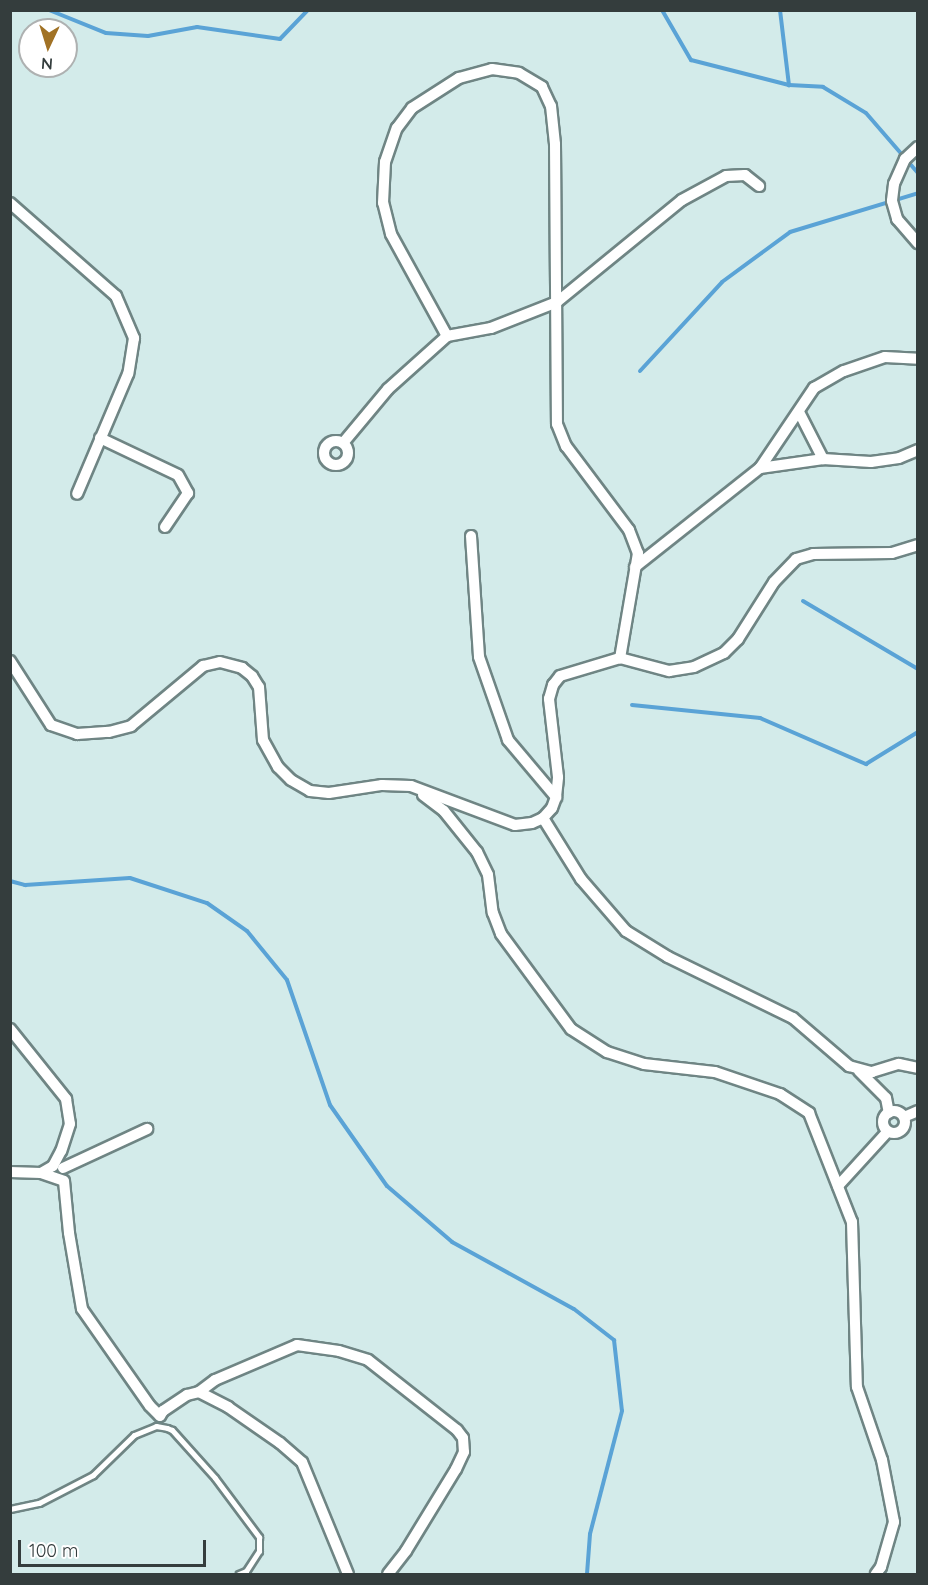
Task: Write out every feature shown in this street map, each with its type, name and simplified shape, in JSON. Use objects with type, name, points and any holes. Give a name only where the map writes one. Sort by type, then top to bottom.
[{"type":"street","points":[[447,336],[391,234],[383,203],[385,162],[397,128],[412,108],[459,78],[492,69],[519,73],[542,87],[551,106],[555,144],[558,424],[566,446],[629,530],[638,553],[620,658]]},
{"type":"street","points":[[918,147],[905,159],[894,184],[892,201],[897,219],[918,243]]},
{"type":"street","points":[[343,442],[388,389],[447,336],[491,328],[557,302],[682,200],[726,176],[745,175],[759,186]]},
{"type":"street","points":[[10,203],[116,296],[134,338],[128,374],[76,494]]},
{"type":"street","points":[[635,567],[760,468],[814,388],[844,371],[885,357],[918,359]]},
{"type":"street","points":[[799,412],[823,459]]},
{"type":"street","points":[[100,438],[178,476],[188,493],[165,527]]},
{"type":"street","points":[[760,468],[823,459],[871,462],[899,458],[918,450]]},
{"type":"street","points":[[471,537],[480,657],[508,740],[556,797]]},
{"type":"street","points":[[10,661],[51,725],[77,734],[109,732],[131,726],[202,666],[220,662],[242,668],[252,676],[259,687],[263,740],[278,767],[291,780],[310,791],[329,793],[382,785],[411,786],[515,825],[532,823],[543,818],[552,808],[556,797],[558,777],[549,699],[553,685],[560,676],[620,658],[669,671],[694,667],[724,653],[738,639],[774,582],[796,560],[813,554],[892,553],[918,545]]},
{"type":"street","points":[[411,786],[444,811],[477,852],[488,875],[493,914],[501,934],[571,1029],[607,1053],[644,1064],[715,1072],[780,1094],[809,1113],[852,1222],[857,1387],[882,1460],[894,1522],[881,1567],[876,1575]]},
{"type":"street","points":[[543,818],[581,879],[626,931],[668,957],[793,1018],[849,1066],[859,1071],[886,1098],[889,1113],[883,1122],[888,1131]]},
{"type":"street","points":[[10,1029],[66,1099],[70,1124],[61,1151],[52,1166],[41,1173]]},
{"type":"street","points":[[859,1071],[872,1072],[899,1064],[918,1068]]},
{"type":"street","points":[[904,1118],[918,1111]]},
{"type":"street","points":[[889,1113],[895,1112],[904,1118]]},
{"type":"street","points":[[888,1131],[899,1132],[903,1128],[904,1118]]},
{"type":"street","points":[[63,1168],[147,1129]]},
{"type":"street","points":[[838,1186],[888,1131]]},
{"type":"street","points":[[61,1151],[69,1233],[82,1309],[161,1422]]},
{"type":"street","points":[[10,1172],[41,1173],[64,1181]]},
{"type":"street","points":[[161,1422],[163,1411],[187,1395],[200,1392],[215,1380],[297,1345],[339,1351],[368,1360],[463,1438],[464,1452],[456,1469],[406,1551],[388,1575]]},
{"type":"street","points":[[200,1392],[228,1407],[280,1443],[302,1462],[348,1575]]},
{"type":"lane","points":[[10,1509],[39,1503],[67,1490],[100,1470],[134,1435],[161,1422],[172,1430],[215,1478],[258,1537],[259,1551],[246,1570],[239,1575]]},
{"type":"waterway","points":[[49,10],[106,33],[148,36],[197,27],[280,39],[308,10]]},
{"type":"waterway","points":[[662,10],[691,60],[789,85],[823,87],[866,113],[918,173]]},
{"type":"waterway","points":[[780,10],[789,85]]},
{"type":"waterway","points":[[640,371],[722,282],[790,232],[918,193]]},
{"type":"waterway","points":[[803,601],[918,669]]},
{"type":"waterway","points":[[632,705],[760,718],[866,764],[918,732]]},
{"type":"waterway","points":[[10,881],[25,885],[130,878],[207,903],[247,931],[287,980],[330,1105],[387,1186],[452,1242],[574,1309],[614,1340],[622,1411],[590,1534],[587,1574]]}]
